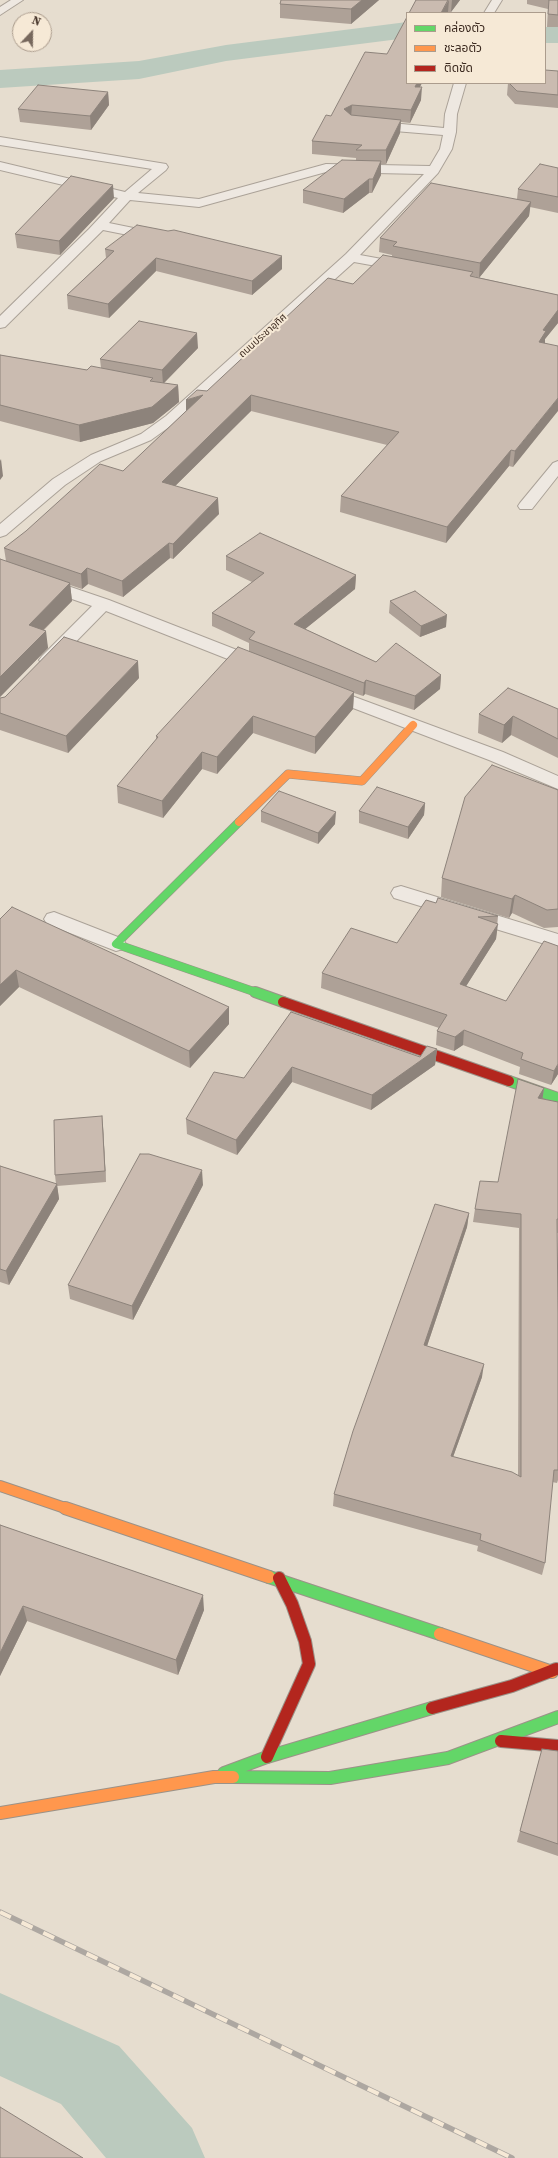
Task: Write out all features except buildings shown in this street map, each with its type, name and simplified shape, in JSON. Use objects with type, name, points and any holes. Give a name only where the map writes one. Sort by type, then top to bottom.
[{"type":"street","points":[[0,12],[18,0]]},
{"type":"street","points":[[490,12],[497,0]]},
{"type":"street","name":"ถนนประชาอุทิศ","points":[[0,532],[59,482],[96,458],[146,437],[171,419],[351,257],[434,170],[446,149],[450,132],[451,114],[460,84]]},
{"type":"street","points":[[359,124],[450,132]]},
{"type":"street","points":[[0,141],[162,167],[127,196],[100,225],[0,324]]},
{"type":"street","points":[[0,166],[127,196],[199,203],[326,168],[434,170]]},
{"type":"street","points":[[100,225],[169,239]]},
{"type":"street","points":[[351,257],[420,271]]},
{"type":"street","points":[[182,394],[197,396]]},
{"type":"street","points":[[526,506],[558,466]]},
{"type":"street","points":[[0,568],[103,604],[273,670]]},
{"type":"street","points":[[38,670],[103,604]]},
{"type":"street","points":[[310,685],[496,756],[558,783]]},
{"type":"street","points":[[116,944],[288,774],[362,781],[413,725]]},
{"type":"street","points":[[401,893],[558,940]]},
{"type":"street","points":[[54,919],[116,944],[558,1098]]},
{"type":"street","points":[[0,1486],[556,1671]]},
{"type":"street","points":[[267,1757],[309,1664],[305,1641],[292,1604],[279,1578]]},
{"type":"street","points":[[214,1777],[267,1757],[462,1699],[512,1686],[556,1671]]},
{"type":"street","points":[[0,1813],[214,1777],[330,1778],[448,1758],[558,1717]]},
{"type":"street","points":[[497,1741],[558,1746]]},
{"type":"shaded area","points":[[0,1996],[85,2041],[60,2093],[0,2072]]},
{"type":"waterway","points":[[0,79],[139,70],[226,53],[406,30]]},
{"type":"waterway","points":[[546,35],[558,35]]},
{"type":"waterway","points":[[0,2034],[90,2075],[162,2158]]},
{"type":"railway","points":[[0,1912],[512,2158]]},
{"type":"traffic: fast","points":[[239,822],[116,944],[283,1002]]},
{"type":"traffic: fast","points":[[509,1081],[558,1098]]},
{"type":"traffic: fast","points":[[269,1577],[440,1634]]},
{"type":"traffic: fast","points":[[224,1773],[267,1757],[432,1708]]},
{"type":"traffic: fast","points":[[233,1777],[330,1778],[448,1758],[558,1717]]},
{"type":"traffic: slow","points":[[239,822],[288,774],[362,781],[413,725]]},
{"type":"traffic: slow","points":[[0,1486],[269,1577]]},
{"type":"traffic: slow","points":[[440,1634],[552,1672]]},
{"type":"traffic: slow","points":[[0,1813],[214,1777],[233,1777]]},
{"type":"traffic: jam","points":[[283,1002],[509,1081]]},
{"type":"traffic: jam","points":[[267,1757],[309,1664],[305,1641],[292,1604],[279,1578]]},
{"type":"traffic: jam","points":[[432,1708],[512,1686],[556,1669]]},
{"type":"traffic: jam","points":[[501,1741],[558,1746]]}]
